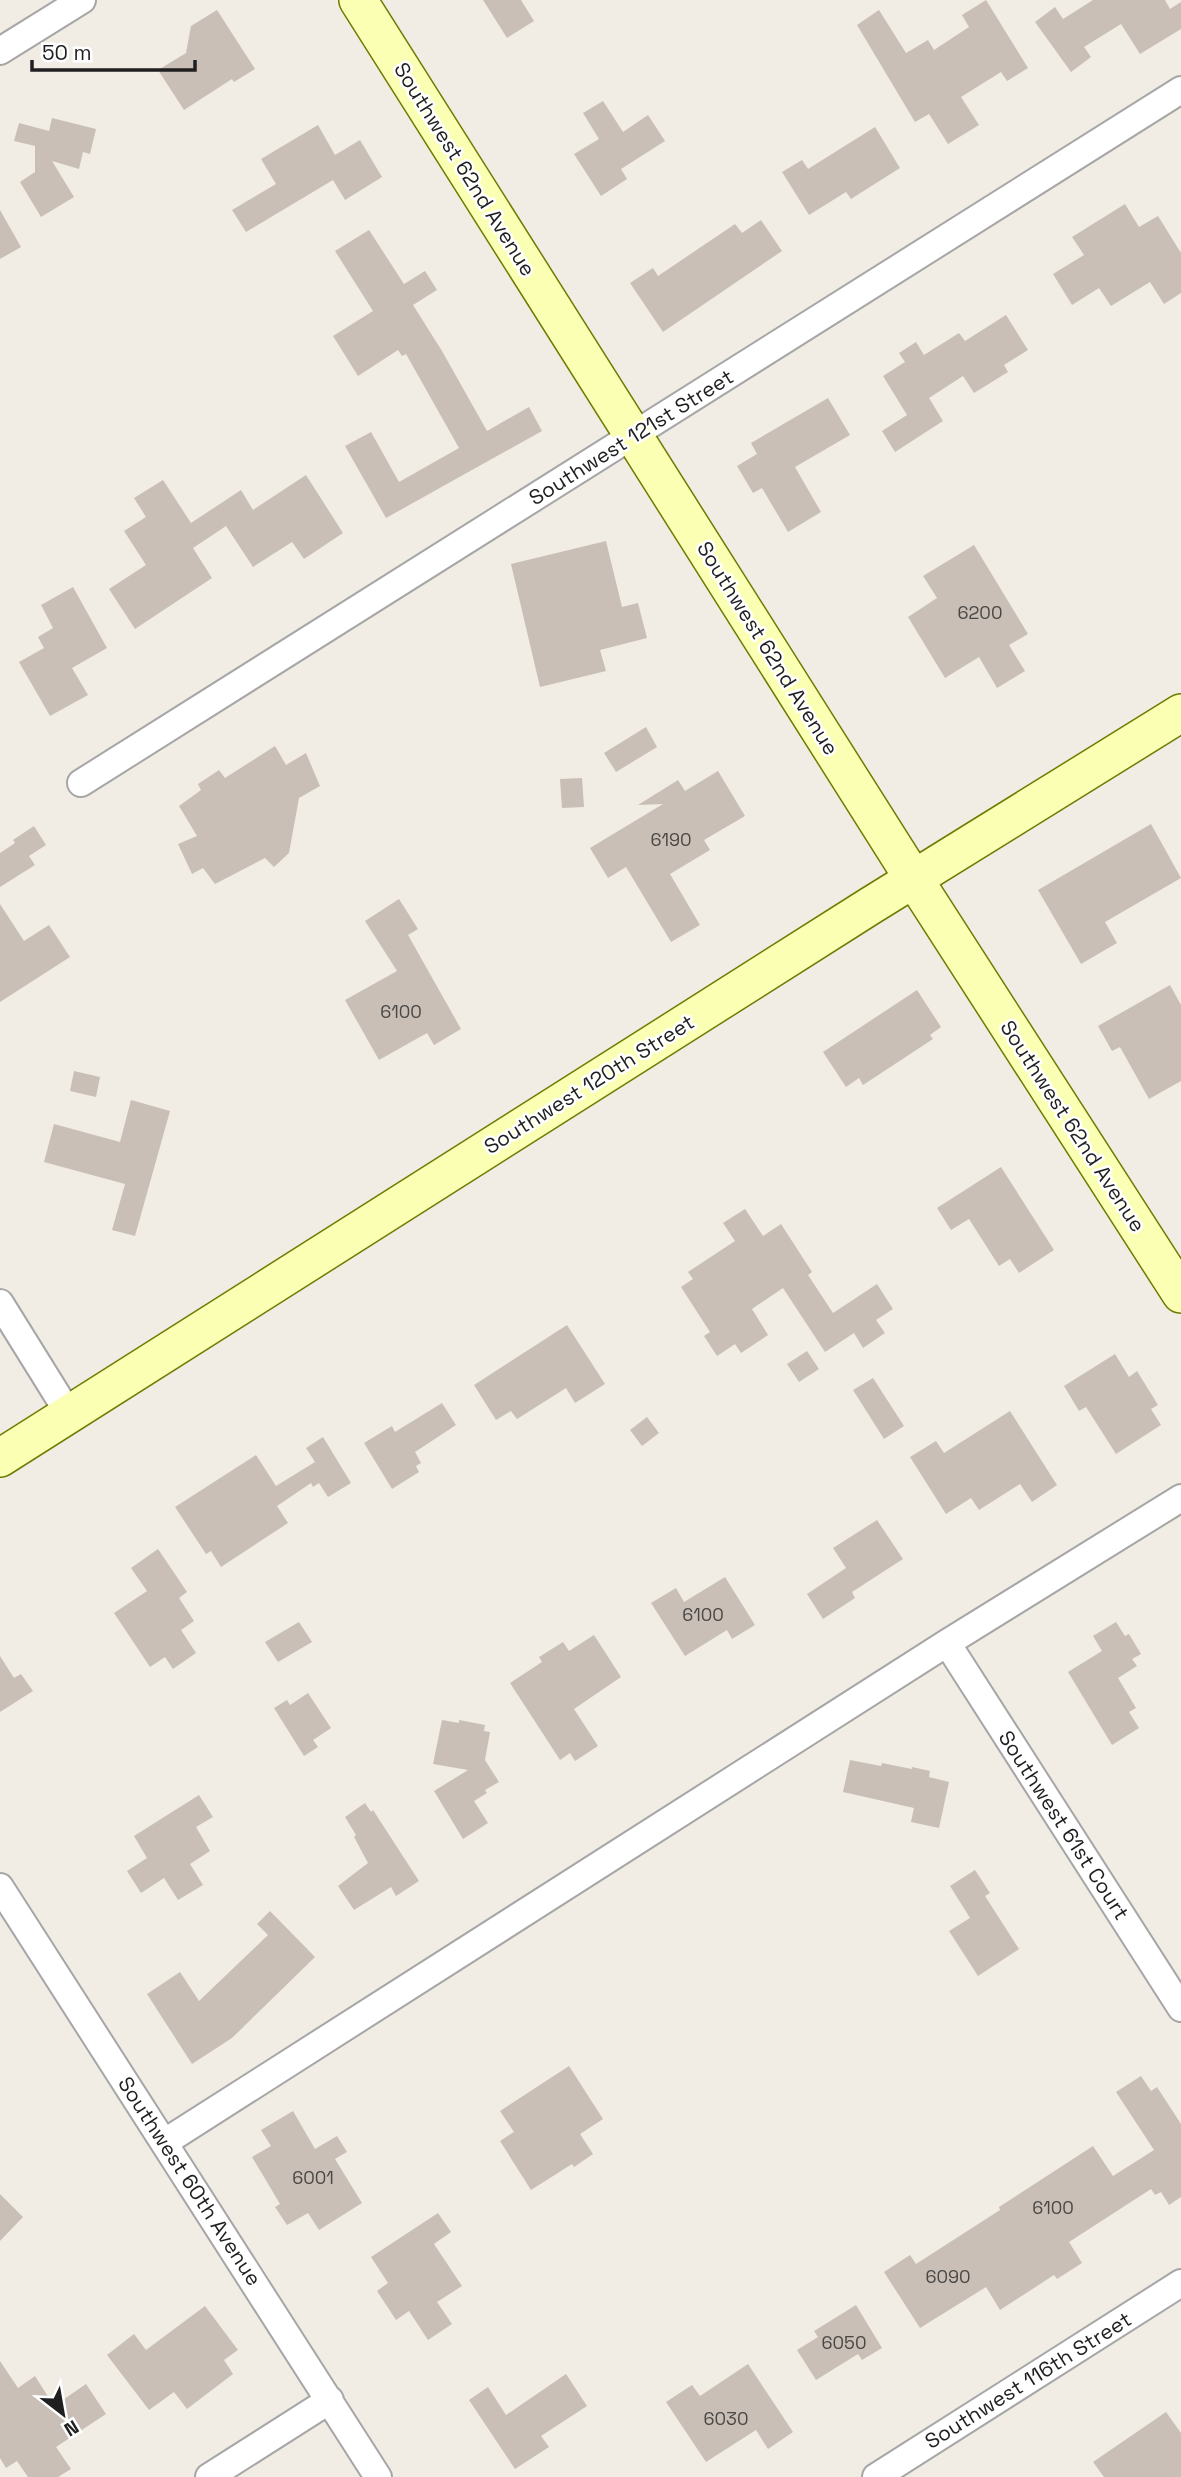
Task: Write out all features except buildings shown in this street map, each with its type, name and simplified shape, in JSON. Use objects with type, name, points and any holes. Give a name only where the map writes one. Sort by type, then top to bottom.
[{"type":"street","points":[[0,51],[82,0]]},
{"type":"street","name":"Southwest 62nd Avenue","points":[[358,0],[914,879],[1181,1294]]},
{"type":"street","name":"Southwest 121st Street","points":[[81,783],[1181,90]]},
{"type":"street","name":"Southwest 120th Street","points":[[0,1458],[1181,713]]},
{"type":"street","points":[[0,1303],[69,1414]]},
{"type":"street","points":[[165,2142],[947,1643],[1181,1498]]},
{"type":"street","name":"Southwest 61st Court","points":[[947,1643],[1181,2008]]},
{"type":"street","name":"Southwest 60th Avenue","points":[[0,1887],[378,2477]]},
{"type":"street","name":"Southwest 116th Street","points":[[876,2477],[1181,2283]]},
{"type":"street","points":[[209,2477],[330,2400]]}]
